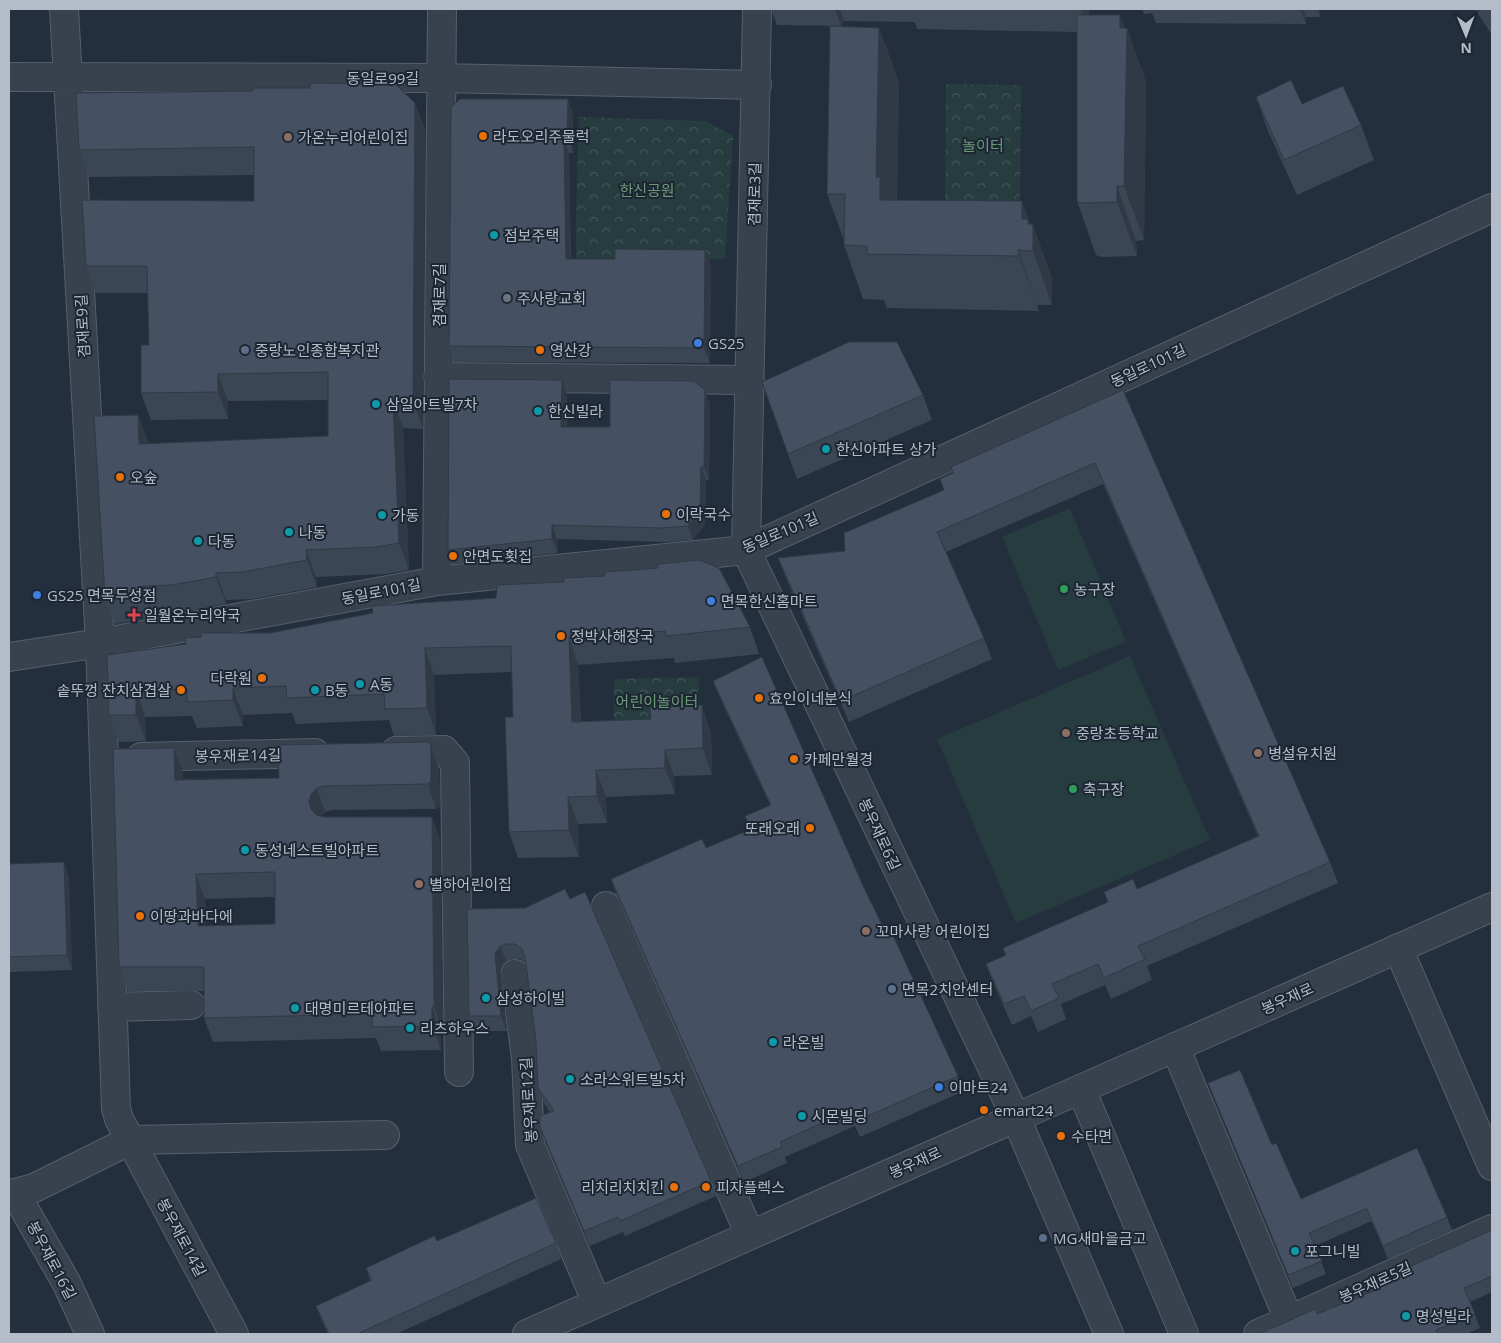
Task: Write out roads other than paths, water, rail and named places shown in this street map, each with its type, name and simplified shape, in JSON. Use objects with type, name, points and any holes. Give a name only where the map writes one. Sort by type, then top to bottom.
[{"type":"street","name":"겸재로9길","points":[[64,9],[100,643]]},
{"type":"street","name":"겸재로7길","points":[[437,581],[442,9]]},
{"type":"street","name":"겸재로3길","points":[[746,550],[757,85],[757,9]]},
{"type":"street","name":"동일로99길","points":[[9,77],[440,78],[757,85]]},
{"type":"street","name":"동일로101길","points":[[9,657],[100,643],[437,581],[746,550],[1492,208]]},
{"type":"street","points":[[438,377],[750,380]]},
{"type":"street","name":"봉우재로6길","points":[[746,550],[1016,1118]]},
{"type":"street","name":"봉우재로14길","points":[[100,643],[116,1108],[131,1140],[234,1334]]},
{"type":"street","points":[[376,751],[444,750],[455,762],[460,1072]]},
{"type":"street","name":"봉우재로14길","points":[[104,758],[337,752]]},
{"type":"street","points":[[427,824],[456,824]]},
{"type":"street","points":[[606,906],[750,1235]]},
{"type":"street","name":"봉우재로","points":[[527,1334],[1492,907]]},
{"type":"street","points":[[1398,948],[1492,1166]]},
{"type":"street","name":"봉우재로12길","points":[[514,974],[526,1058],[530,1145],[597,1303]]},
{"type":"street","points":[[112,1008],[192,1004]]},
{"type":"street","points":[[1175,1047],[1289,1320]]},
{"type":"street","points":[[1080,1089],[1184,1334]]},
{"type":"street","points":[[1016,1118],[1109,1334]]},
{"type":"street","points":[[12,1193],[34,1188],[131,1140],[386,1135]]},
{"type":"street","name":"봉우재로16길","points":[[12,1193],[66,1282],[90,1334]]},
{"type":"street","name":"봉우재로5길","points":[[1258,1334],[1492,1229]]},
{"type":"place","name":"라도오리주물럭","points":[[483,136]]},
{"type":"place","name":"가온누리어린이집","points":[[288,137]]},
{"type":"place","name":"점보주택","points":[[494,235]]},
{"type":"place","name":"주사랑교회","points":[[507,298]]},
{"type":"place","name":"GS25","points":[[698,343]]},
{"type":"place","name":"중랑노인종합복지관","points":[[245,350]]},
{"type":"place","name":"영산강","points":[[540,350]]},
{"type":"place","name":"삼일아트빌7차","points":[[376,404]]},
{"type":"place","name":"한신빌라","points":[[538,411]]},
{"type":"place","name":"한신아파트 상가","points":[[826,449]]},
{"type":"place","name":"오숲","points":[[120,477]]},
{"type":"place","name":"이락국수","points":[[666,514]]},
{"type":"place","name":"가동","points":[[382,515]]},
{"type":"place","name":"나동","points":[[289,532]]},
{"type":"place","name":"다동","points":[[198,541]]},
{"type":"place","name":"안면도횟집","points":[[453,556]]},
{"type":"place","name":"농구장","points":[[1064,589]]},
{"type":"place","name":"GS25 면목두성점","points":[[37,595]]},
{"type":"place","name":"면목한신홈마트","points":[[711,601]]},
{"type":"place","name":"일월온누리약국","points":[[134,615]]},
{"type":"place","name":"정박사해장국","points":[[561,636]]},
{"type":"place","name":"다락원","points":[[262,678]]},
{"type":"place","name":"A동","points":[[360,684]]},
{"type":"place","name":"솥뚜껑 잔치삼겹살","points":[[181,690]]},
{"type":"place","name":"B동","points":[[315,690]]},
{"type":"place","name":"효인이네분식","points":[[759,698]]},
{"type":"place","name":"중랑초등학교","points":[[1066,733]]},
{"type":"place","name":"병설유치원","points":[[1258,753]]},
{"type":"place","name":"카페만월경","points":[[794,759]]},
{"type":"place","name":"축구장","points":[[1073,789]]},
{"type":"place","name":"또래오래","points":[[810,828]]},
{"type":"place","name":"동성네스트빌아파트","points":[[245,850]]},
{"type":"place","name":"별하어린이집","points":[[419,884]]},
{"type":"place","name":"이땅과바다에","points":[[140,916]]},
{"type":"place","name":"꼬마사랑 어린이집","points":[[866,931]]},
{"type":"place","name":"면목2치안센터","points":[[892,989]]},
{"type":"place","name":"삼성하이빌","points":[[486,998]]},
{"type":"place","name":"대명미르테아파트","points":[[295,1008]]},
{"type":"place","name":"리츠하우스","points":[[410,1028]]},
{"type":"place","name":"라온빌","points":[[773,1042]]},
{"type":"place","name":"소라스위트빌5차","points":[[570,1079]]},
{"type":"place","name":"이마트24","points":[[939,1087]]},
{"type":"place","name":"emart24","points":[[984,1110]]},
{"type":"place","name":"시몬빌딩","points":[[802,1116]]},
{"type":"place","name":"수타면","points":[[1061,1136]]},
{"type":"place","name":"리치리치치킨","points":[[674,1187]]},
{"type":"place","name":"피자플렉스","points":[[706,1187]]},
{"type":"place","name":"MG새마을금고","points":[[1043,1238]]},
{"type":"place","name":"포그니빌","points":[[1295,1251]]},
{"type":"place","name":"명성빌라","points":[[1406,1316]]},
{"type":"park label","name":"놀이터","points":[[983,145]]},
{"type":"park label","name":"한신공원","points":[[647,190]]},
{"type":"park label","name":"어린이놀이터","points":[[657,701]]}]
